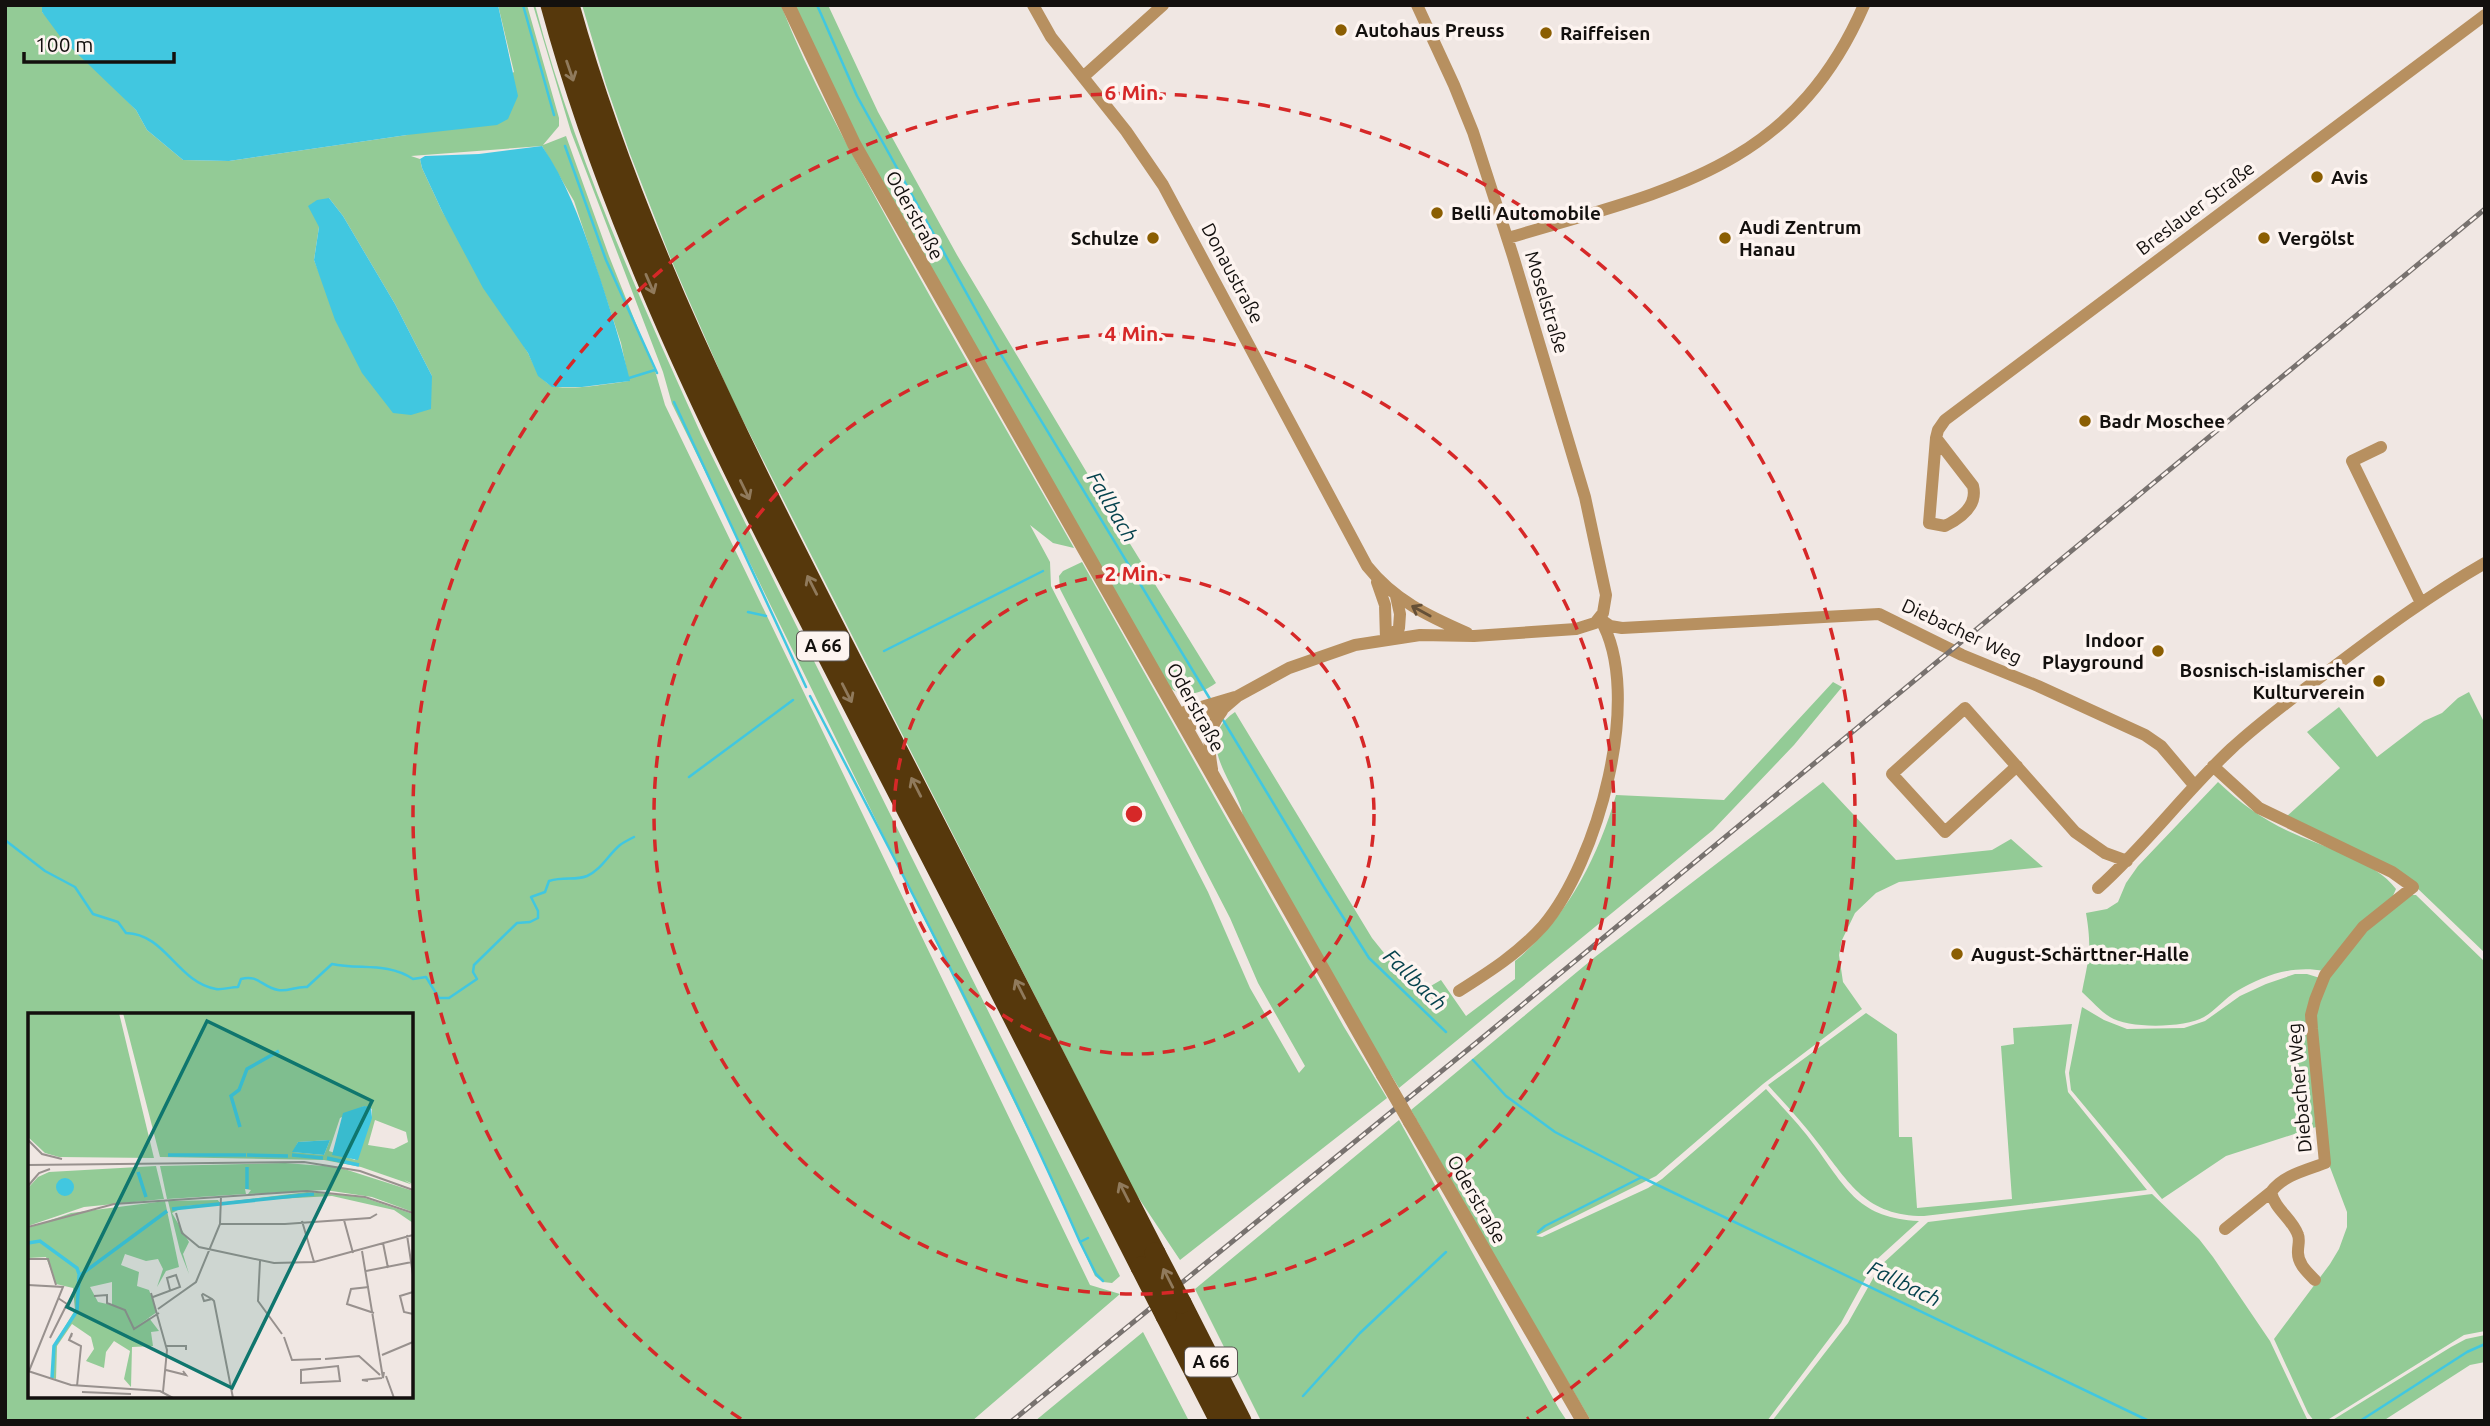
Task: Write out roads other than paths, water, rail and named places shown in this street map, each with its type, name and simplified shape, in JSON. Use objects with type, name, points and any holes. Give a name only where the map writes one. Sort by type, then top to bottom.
[{"type":"highway","name":"A 66","points":[[551,5],[566,60],[617,203],[704,406],[786,575],[1148,1260]]},
{"type":"highway","name":"A 66","points":[[569,5],[632,193],[695,342],[802,564],[1173,1310],[1220,1421]]},
{"type":"highway","name":"A 66","points":[[1173,1310],[1241,1421]]},
{"type":"street","name":"Oderstraße","points":[[788,5],[854,145],[1583,1421]]},
{"type":"street","name":"Donaustraße","points":[[1033,5],[1051,37],[1133,141],[1163,185],[1200,250],[1338,514],[1375,575],[1383,596],[1386,639]]},
{"type":"street","points":[[1083,77],[1163,5]]},
{"type":"street","name":"Moselstraße","points":[[1417,5],[1473,132],[1508,237],[1593,528],[1606,595],[1604,613],[1600,619],[1614,658],[1616,708],[1611,768],[1603,804],[1577,876],[1544,925],[1501,965],[1459,991]]},
{"type":"street","points":[[1508,237],[1671,188],[1715,169],[1754,145],[1791,115],[1811,94],[1853,30],[1864,5]]},
{"type":"street","name":"Breslauer Straße","points":[[1936,438],[1938,430],[1950,416],[2485,15]]},
{"type":"street","points":[[1936,438],[1973,486],[1975,494],[1969,509],[1945,526],[1929,523],[1936,438]]},
{"type":"street","points":[[2381,447],[2352,461],[2421,603]]},
{"type":"street","points":[[2098,888],[2127,861],[2213,766],[2277,709],[2421,603],[2485,563]]},
{"type":"street","name":"Donaustraße","points":[[1375,575],[1396,596],[1423,614],[1474,636]]},
{"type":"street","points":[[1386,639],[1398,628],[1400,614],[1396,596]]},
{"type":"street","name":"Diebacher Weg","points":[[1600,619],[1610,626],[1622,628],[1869,613],[1885,615],[1962,655],[2145,735],[2161,746],[2194,785]]},
{"type":"street","points":[[1186,728],[1220,704],[1305,661],[1355,645],[1420,635],[1474,636],[1576,629],[1592,625],[1600,619]]},
{"type":"street","points":[[1178,714],[1208,714],[1220,704]]},
{"type":"street","points":[[2017,766],[1945,832],[1892,774],[1965,708],[2017,766],[2075,832],[2105,853],[2127,861]]},
{"type":"street","points":[[1208,714],[1213,776]]},
{"type":"street","name":"Diebacher Weg","points":[[2213,766],[2259,808],[2392,872],[2413,887],[2363,927],[2325,975],[2311,1015],[2325,1163],[2294,1174],[2275,1186],[2225,1229]]},
{"type":"street","points":[[2271,1192],[2277,1207],[2298,1233],[2300,1263],[2315,1280]]},
{"type":"water","points":[[42,5],[498,5],[518,96],[508,119],[497,125],[229,161],[183,160],[147,130],[136,110],[62,39],[42,12]]},
{"type":"water","points":[[542,146],[561,177],[582,226],[630,381],[582,387],[552,387],[538,376],[528,353],[483,288],[442,211],[420,159],[425,156],[479,154]]},
{"type":"water","points":[[329,198],[343,216],[395,304],[432,376],[431,409],[411,415],[393,413],[362,373],[335,320],[314,260],[319,227],[308,206],[317,200]]},
{"type":"waterway","points":[[523,5],[554,115]]},
{"type":"waterway","name":"Fallbach","points":[[817,5],[857,96],[997,348],[1210,699]]},
{"type":"waterway","points":[[565,146],[606,260],[657,373]]},
{"type":"waterway","points":[[629,378],[655,370]]},
{"type":"waterway","points":[[674,402],[806,687]]},
{"type":"waterway","points":[[884,651],[1043,571]]},
{"type":"waterway","points":[[748,612],[766,616]]},
{"type":"waterway","points":[[810,696],[983,1035],[1080,1242]]},
{"type":"waterway","points":[[689,777],[793,700]]},
{"type":"waterway","name":"Fallbach","points":[[1223,720],[1369,958],[1446,1032]]},
{"type":"waterway","points":[[5,840],[45,871],[75,887],[93,914],[118,922],[126,933],[140,935],[151,941],[203,985],[218,989],[238,987],[241,979],[252,978],[278,990],[307,987],[332,964],[383,968],[413,979],[426,977],[439,998],[449,998],[477,979],[473,972],[474,965],[517,923],[538,918],[538,911],[531,897],[545,892],[549,881],[587,876],[597,870],[620,845],[634,837]]},
{"type":"waterway","name":"Fallbach","points":[[1473,1060],[1506,1096],[1555,1132],[1641,1177],[2149,1421]]},
{"type":"waterway","points":[[1538,1232],[1640,1178]]},
{"type":"waterway","points":[[1088,1238],[1080,1242],[1096,1274],[1103,1281]]},
{"type":"waterway","points":[[1303,1396],[1360,1333],[1446,1252]]},
{"type":"waterway","name":"Fallbach","points":[[2360,1421],[2467,1352],[2485,1344]]},
{"type":"railway","points":[[1012,1421],[1476,1043],[2485,209]]},
{"type":"place","name":"Autohaus Preuss","points":[[1341,30]]},
{"type":"place","name":"Raiffeisen","points":[[1546,33]]},
{"type":"place","name":"Avis","points":[[2317,177]]},
{"type":"place","name":"Belli Automobile","points":[[1437,213]]},
{"type":"place","name":"Schulze","points":[[1153,238]]},
{"type":"place","name":"Audi Zentrum Hanau","points":[[1725,238]]},
{"type":"place","name":"Vergölst","points":[[2264,238]]},
{"type":"place","name":"Badr Moschee","points":[[2085,421]]},
{"type":"place","name":"Indoor Playground","points":[[2158,651]]},
{"type":"place","name":"Bosnisch-islamischer Kulturverein","points":[[2379,681]]},
{"type":"place","name":"August-Schärttner-Halle","points":[[1957,954]]}]
